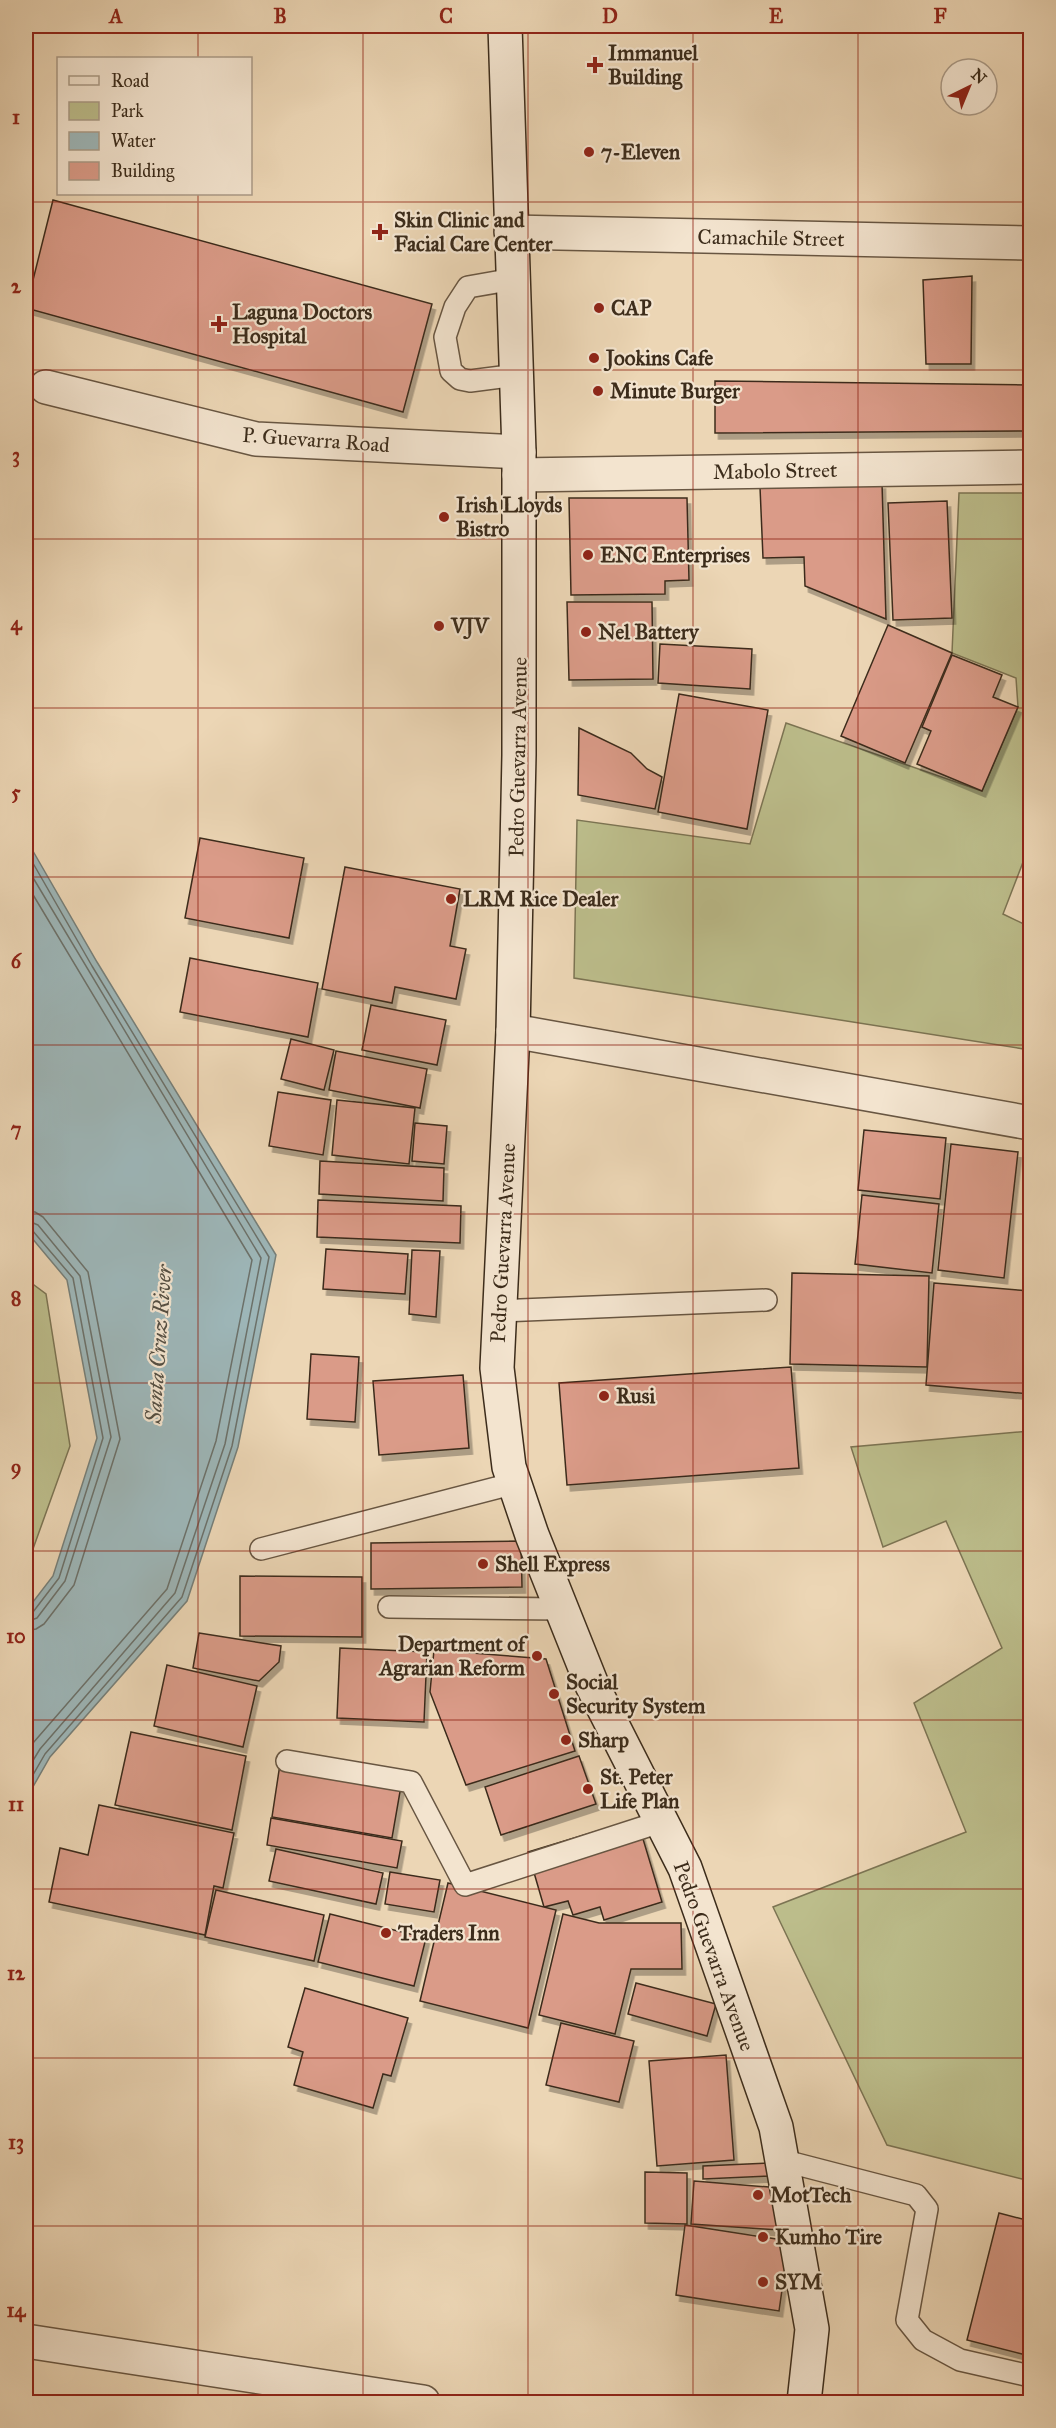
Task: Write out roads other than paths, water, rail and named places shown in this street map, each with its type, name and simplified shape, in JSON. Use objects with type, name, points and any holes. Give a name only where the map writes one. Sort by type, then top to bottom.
[{"type":"main road","name":"Pedro Guevarra Avenue","points":[[505,26],[519,463],[519,755],[513,1031],[497,1368],[509,1467],[532,1535],[592,1684],[685,1868],[776,2127],[812,2329],[804,2403]]},
{"type":"main road","name":"Camachile Street","points":[[511,232],[1030,243]]},
{"type":"main road","name":"P. Guevarra Road","points":[[46,387],[256,439],[519,463]]},
{"type":"main road","name":"Mabolo Street","points":[[519,463],[1030,467]]},
{"type":"main road","points":[[513,1031],[1030,1123]]},
{"type":"main road","points":[[26,2341],[423,2403]]},
{"type":"lane","points":[[514,279],[468,287],[455,307],[445,337],[451,371],[460,379],[470,381],[517,375]]},
{"type":"lane","points":[[499,1311],[766,1300]]},
{"type":"lane","points":[[261,1549],[515,1483]]},
{"type":"lane","points":[[389,1607],[562,1609]]},
{"type":"lane","points":[[287,1761],[411,1782],[465,1885],[660,1822]]},
{"type":"lane","points":[[781,2160],[916,2195],[927,2209],[907,2320],[924,2340],[960,2360],[1030,2376]]},
{"type":"water","name":"Santa Cruz River","points":[[26,839],[97,962],[276,1255],[238,1447],[187,1601],[50,1757],[26,1799],[26,1611],[53,1576],[97,1438],[67,1280],[26,1231]]},
{"type":"place","name":"Immanuel Building","points":[[595,65]]},
{"type":"place","name":"7-Eleven","points":[[589,152]]},
{"type":"place","name":"Skin Clinic and Facial Care Center","points":[[380,232]]},
{"type":"place","name":"CAP","points":[[599,308]]},
{"type":"place","name":"Laguna Doctors Hospital","points":[[219,324]]},
{"type":"place","name":"Jookins Cafe","points":[[594,358]]},
{"type":"place","name":"Minute Burger","points":[[598,391]]},
{"type":"place","name":"Irish Lloyds Bistro","points":[[444,517]]},
{"type":"place","name":"ENC Enterprises","points":[[588,555]]},
{"type":"place","name":"VJV","points":[[439,626]]},
{"type":"place","name":"Nel Battery","points":[[586,632]]},
{"type":"place","name":"LRM Rice Dealer","points":[[451,899]]},
{"type":"place","name":"Rusi","points":[[604,1396]]},
{"type":"place","name":"Shell Express","points":[[483,1564]]},
{"type":"place","name":"Department of Agrarian Reform","points":[[537,1656]]},
{"type":"place","name":"Social Security System","points":[[554,1694]]},
{"type":"place","name":"Sharp","points":[[566,1740]]},
{"type":"place","name":"St. Peter Life Plan","points":[[588,1789]]},
{"type":"place","name":"Traders Inn","points":[[386,1933]]},
{"type":"place","name":"MotTech","points":[[758,2195]]},
{"type":"place","name":"Kumho Tire","points":[[763,2237]]},
{"type":"place","name":"SYM","points":[[763,2282]]}]
